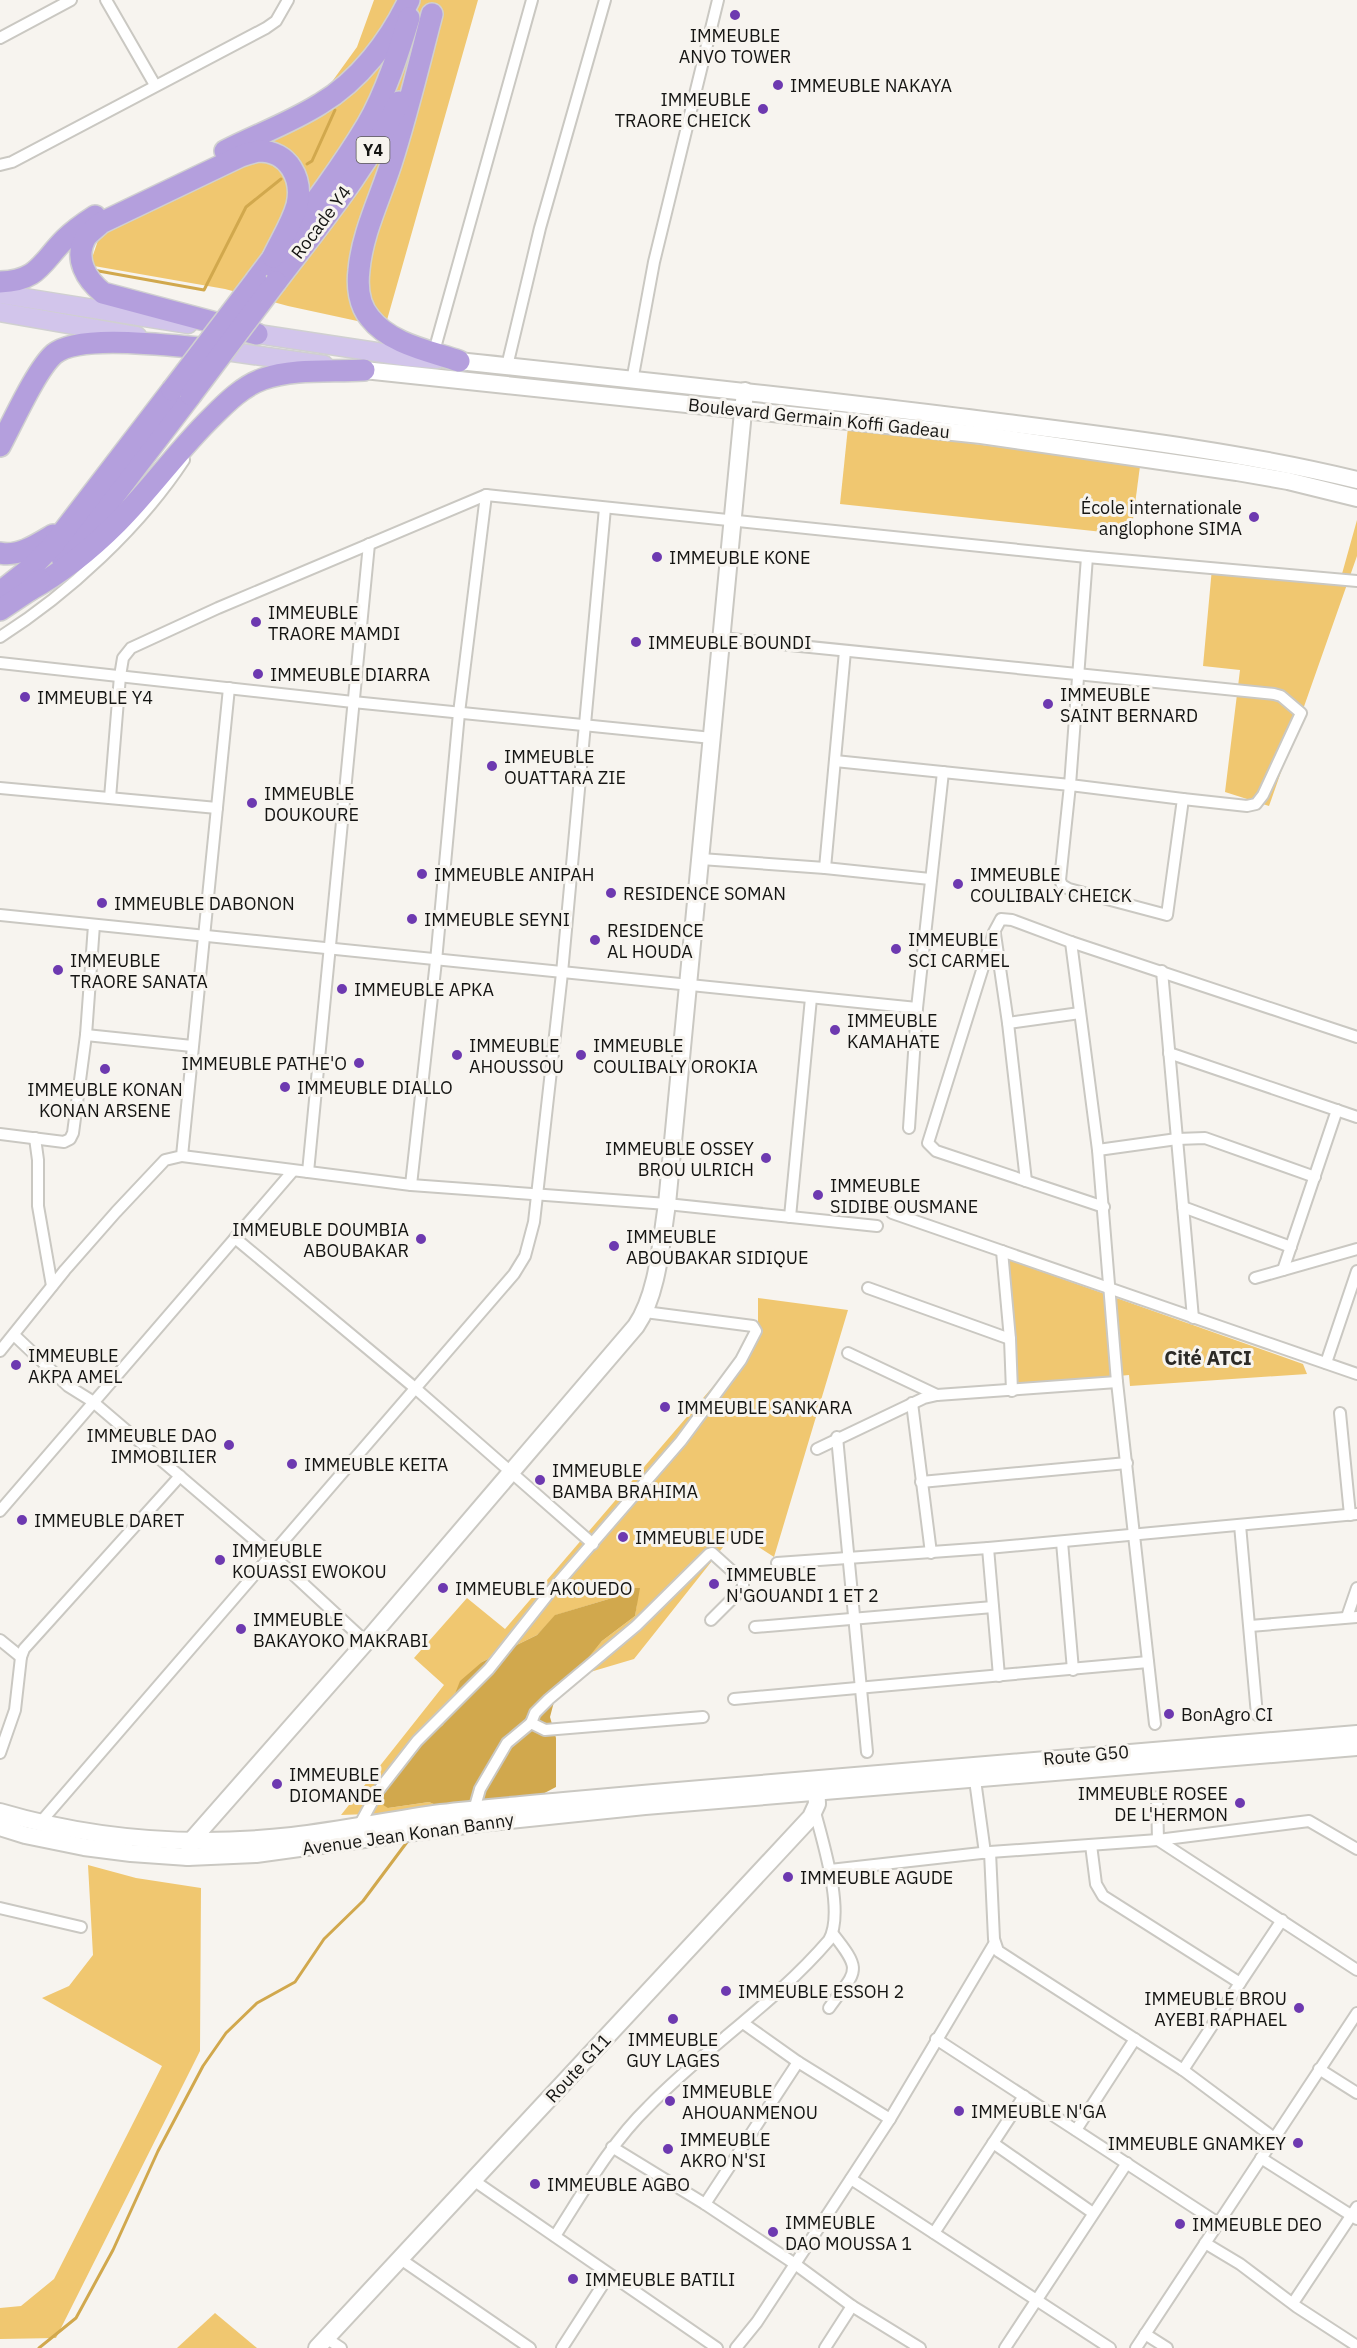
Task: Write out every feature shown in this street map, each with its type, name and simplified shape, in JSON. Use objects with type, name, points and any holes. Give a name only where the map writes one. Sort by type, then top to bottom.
[{"type":"highway","points":[[0,282],[26,279],[64,240],[100,213],[320,105],[348,84],[369,61],[388,38],[409,0]]},
{"type":"highway","name":"Rocade Y4","points":[[266,281],[273,257],[337,172],[368,124],[388,81],[414,0]]},
{"type":"highway","points":[[435,7],[405,117],[364,245],[358,280],[361,301],[369,317],[380,328],[433,356],[459,361]]},
{"type":"highway","name":"Rocade Y4","points":[[182,393],[266,281],[359,173],[384,134],[401,98],[435,7]]},
{"type":"highway","points":[[256,334],[103,293],[89,282],[81,255],[87,237],[101,224],[241,156],[259,151],[275,154],[286,161],[295,170],[299,186],[297,205],[273,257]]},
{"type":"highway","points":[[0,446],[43,367],[62,348],[100,342],[214,349]]},
{"type":"highway","points":[[30,590],[72,564],[111,529],[188,440],[231,398],[246,387],[262,379],[284,374],[364,370]]},
{"type":"highway","name":"Y4","points":[[0,592],[33,566],[182,393]]},
{"type":"highway","name":"Y4","points":[[0,610],[30,590],[70,550],[182,393]]},
{"type":"highway","points":[[0,554],[6,555],[28,549],[56,533],[79,514]]},
{"type":"main road","points":[[0,294],[256,334],[433,356]]},
{"type":"main road","points":[[0,312],[214,349]]},
{"type":"main road","name":"Boulevard Germain Koffi Gadeau","points":[[214,349],[364,370]]},
{"type":"street","points":[[0,38],[70,0]]},
{"type":"street","points":[[106,0],[155,85]]},
{"type":"street","points":[[0,165],[12,162],[266,28],[276,21],[288,0]]},
{"type":"street","points":[[433,356],[532,0]]},
{"type":"street","points":[[507,366],[540,228],[605,0]]},
{"type":"street","points":[[632,381],[654,262],[718,0]]},
{"type":"street","name":"Boulevard Germain Koffi Gadeau","points":[[459,361],[632,381],[804,397],[1161,442],[1242,455],[1357,480]]},
{"type":"street","name":"Boulevard Germain Koffi Gadeau","points":[[364,370],[981,435],[1288,481],[1357,498]]},
{"type":"street","points":[[189,1849],[511,1474],[636,1326],[645,1312],[654,1278],[667,1204],[686,985],[701,859],[745,391]]},
{"type":"street","points":[[0,637],[49,604],[134,523],[169,483],[215,414]]},
{"type":"street","points":[[411,1185],[436,961],[459,713],[486,495]]},
{"type":"street","points":[[110,798],[120,675],[123,658],[131,648],[179,625],[486,495],[1087,557],[1357,581]]},
{"type":"street","points":[[39,1824],[520,1264],[531,1236],[561,973],[605,508]]},
{"type":"street","points":[[308,1172],[369,544]]},
{"type":"street","points":[[1087,557],[1070,785],[1059,872],[1062,885],[1069,889],[1167,915],[1183,799]]},
{"type":"street","points":[[721,638],[1274,694],[1281,696],[1301,713],[1263,795],[1256,804],[1247,806],[835,761]]},
{"type":"street","points":[[825,868],[845,651]]},
{"type":"street","points":[[0,663],[712,738]]},
{"type":"street","points":[[182,1156],[229,688]]},
{"type":"street","points":[[909,1128],[917,1008],[943,772]]},
{"type":"street","points":[[0,788],[217,808]]},
{"type":"street","points":[[701,859],[825,868],[930,879]]},
{"type":"street","points":[[0,915],[917,1008]]},
{"type":"street","points":[[1104,1207],[936,1151],[928,1143],[994,932],[1000,920],[1005,919],[1357,1037]]},
{"type":"street","points":[[0,1134],[64,1142],[70,1139],[73,1133],[86,1035],[94,925]]},
{"type":"street","points":[[994,932],[1008,1023],[1026,1181]]},
{"type":"street","points":[[1071,942],[1098,1150],[1117,1382],[1155,1724]]},
{"type":"street","points":[[1162,971],[1193,1318]]},
{"type":"street","points":[[790,1216],[811,998]]},
{"type":"street","points":[[1008,1023],[1080,1013]]},
{"type":"street","points":[[86,1035],[192,1046]]},
{"type":"street","points":[[1169,1053],[1357,1117]]},
{"type":"street","points":[[1283,1270],[1337,1110]]},
{"type":"street","points":[[35,1138],[38,1160],[38,1206],[52,1286]]},
{"type":"street","points":[[1098,1150],[1177,1138],[1211,1139],[1315,1177]]},
{"type":"street","points":[[0,1351],[116,1212],[165,1160],[182,1156],[292,1172],[411,1185],[667,1204],[877,1226]]},
{"type":"street","points":[[0,1511],[92,1401],[292,1172]]},
{"type":"street","points":[[1183,1207],[1291,1247]]},
{"type":"street","points":[[892,1214],[1357,1374]]},
{"type":"street","points":[[235,1238],[415,1388],[592,1544]]},
{"type":"street","points":[[1255,1278],[1357,1249]]},
{"type":"street","points":[[1002,1251],[1012,1391]]},
{"type":"street","points":[[1326,1363],[1357,1271]]},
{"type":"street","points":[[867,1288],[1010,1339]]},
{"type":"street","points":[[359,1826],[378,1791],[417,1741],[489,1669],[550,1592],[681,1441],[741,1360],[756,1331],[753,1326],[645,1312]]},
{"type":"street","points":[[15,1335],[68,1386],[92,1401],[271,1554],[366,1642]]},
{"type":"street","points":[[848,1353],[937,1395]]},
{"type":"street","points":[[817,1449],[837,1437],[912,1403],[937,1395],[1117,1382]]},
{"type":"street","points":[[912,1403],[931,1552]]},
{"type":"street","points":[[777,1563],[1062,1542],[1353,1514],[1340,1413]]},
{"type":"street","points":[[837,1437],[867,1752]]},
{"type":"street","points":[[921,1482],[1127,1463]]},
{"type":"street","points":[[0,1753],[15,1710],[24,1648],[180,1476]]},
{"type":"street","points":[[1240,1525],[1257,1715]]},
{"type":"street","points":[[1062,1542],[1073,1670]]},
{"type":"street","points":[[988,1548],[999,1676]]},
{"type":"street","points":[[474,1810],[482,1784],[507,1743],[531,1723],[535,1713],[549,1699],[636,1626],[712,1553],[744,1584],[743,1588],[711,1620]]},
{"type":"street","points":[[1250,1626],[1352,1617],[1357,1588]]},
{"type":"street","points":[[755,1627],[993,1607]]},
{"type":"street","points":[[0,1640],[21,1657]]},
{"type":"street","points":[[734,1699],[1148,1662]]},
{"type":"street","points":[[531,1723],[545,1730],[703,1717]]},
{"type":"street","name":"Route G50","points":[[817,1785],[1357,1734]]},
{"type":"street","name":"Route G50","points":[[817,1785],[975,1780],[1357,1747]]},
{"type":"street","points":[[975,1780],[987,1852],[994,1944],[1003,1956],[1183,2070],[1274,2138]]},
{"type":"street","points":[[555,2236],[612,2147],[647,2107],[743,2023],[821,1950],[833,1934],[830,1869],[815,1812],[817,1785]]},
{"type":"street","name":"Avenue Jean Konan Banny","points":[[0,1812],[39,1824],[83,1833],[189,1849],[222,1841],[290,1836],[359,1826],[415,1827],[441,1813],[817,1785]]},
{"type":"street","name":"Avenue Jean Konan Banny","points":[[0,1827],[84,1847],[189,1849],[256,1854],[415,1827],[538,1816],[817,1785]]},
{"type":"street","points":[[1157,1797],[1158,1840]]},
{"type":"street","name":"Route G11","points":[[321,2343],[815,1812]]},
{"type":"street","points":[[830,1869],[987,1852],[1158,1840],[1309,1821],[1357,1849]]},
{"type":"street","points":[[1158,1840],[1357,1970]]},
{"type":"street","points":[[1091,1845],[1096,1884],[1103,1896],[1240,1983]]},
{"type":"street","points":[[0,1908],[81,1927]]},
{"type":"street","points":[[1183,2070],[1282,1920]]},
{"type":"street","points":[[829,2008],[852,1976],[854,1968],[853,1960],[833,1934]]},
{"type":"street","points":[[736,2348],[757,2322],[890,2119],[994,1944]]},
{"type":"street","points":[[1136,2348],[1357,2013]]},
{"type":"street","points":[[743,2023],[798,2062],[890,2119]]},
{"type":"street","points":[[936,2039],[1218,2223]]},
{"type":"street","points":[[1076,2130],[1135,2039]]},
{"type":"street","points":[[705,2204],[798,2062]]},
{"type":"street","points":[[1319,2069],[1357,2093]]},
{"type":"street","points":[[934,2233],[1024,2096]]},
{"type":"street","points":[[993,2143],[1093,2213]]},
{"type":"street","points":[[612,2147],[705,2204],[795,2264],[852,2306],[920,2348]]},
{"type":"street","points":[[1261,2158],[1355,2214],[1293,2303]]},
{"type":"street","points":[[1005,2348],[1127,2163]]},
{"type":"street","points":[[851,2179],[1110,2348]]},
{"type":"street","points":[[473,2180],[717,2348]]},
{"type":"street","points":[[1205,2243],[1240,2264],[1357,2346]]},
{"type":"street","points":[[399,2258],[530,2348]]},
{"type":"street","points":[[562,2348],[609,2274]]},
{"type":"street","points":[[825,2348],[852,2306]]},
{"type":"street","points":[[1145,2334],[1167,2348]]},
{"type":"street","points":[[321,2343],[341,2348]]},
{"type":"shaded area","points":[[374,0],[478,0],[385,327],[288,306],[225,289],[94,266],[91,261],[107,214],[305,119],[357,47]]},
{"type":"shaded area","points":[[848,427],[1140,466],[1131,535],[840,504]]},
{"type":"shaded area","points":[[1357,520],[1357,556],[1269,806],[1225,792],[1240,670],[1203,666],[1212,568],[1340,581]]},
{"type":"shaded area","points":[[1009,1260],[1303,1364],[1307,1374],[1130,1386],[1129,1375],[1018,1385]]},
{"type":"shaded area","points":[[758,1298],[848,1310],[774,1557],[735,1532],[634,1659],[570,1678],[602,1641],[635,1616],[637,1603],[629,1588],[612,1598],[556,1615],[537,1635],[482,1662],[453,1701],[443,1725],[424,1739],[388,1808],[429,1802],[450,1811],[341,1815],[444,1685],[414,1658],[467,1598],[505,1629],[758,1334]]},
{"type":"shaded area","points":[[629,1588],[640,1588],[635,1616],[602,1641],[555,1698],[550,1717],[556,1738],[556,1787],[535,1798],[450,1811],[429,1802],[388,1808],[380,1803],[386,1780],[424,1739],[443,1725],[460,1681],[482,1662],[537,1635],[555,1615],[612,1598]]},
{"type":"shaded area","points":[[88,1865],[136,1878],[201,1888],[200,2051],[56,2338],[0,2339],[0,2308],[21,2306],[54,2279],[162,2066],[42,1998],[69,1986],[93,1955]]},
{"type":"shaded area","points":[[215,2313],[257,2348],[177,2348]]},
{"type":"waterway","points":[[307,164],[312,161],[335,110]]},
{"type":"waterway","points":[[93,270],[204,290],[246,207],[281,179]]},
{"type":"waterway","points":[[39,2348],[76,2318],[113,2250],[158,2151],[203,2066],[226,2033],[257,2003],[295,1982],[324,1939],[363,1901],[410,1838]]},
{"type":"place","name":"IMMEUBLE ANVO TOWER","points":[[735,15]]},
{"type":"place","name":"IMMEUBLE NAKAYA","points":[[778,85]]},
{"type":"place","name":"IMMEUBLE TRAORE CHEICK","points":[[763,109]]},
{"type":"place","name":"École internationale anglophone SIMA","points":[[1254,517]]},
{"type":"place","name":"IMMEUBLE KONE","points":[[657,557]]},
{"type":"place","name":"IMMEUBLE TRAORE MAMDI","points":[[256,622]]},
{"type":"place","name":"IMMEUBLE BOUNDI","points":[[636,642]]},
{"type":"place","name":"IMMEUBLE DIARRA","points":[[258,674]]},
{"type":"place","name":"IMMEUBLE Y4","points":[[25,697]]},
{"type":"place","name":"IMMEUBLE SAINT BERNARD","points":[[1048,704]]},
{"type":"place","name":"IMMEUBLE OUATTARA ZIE","points":[[492,766]]},
{"type":"place","name":"IMMEUBLE DOUKOURE","points":[[252,803]]},
{"type":"place","name":"IMMEUBLE ANIPAH","points":[[422,874]]},
{"type":"place","name":"IMMEUBLE COULIBALY CHEICK","points":[[958,884]]},
{"type":"place","name":"RESIDENCE SOMAN","points":[[611,893]]},
{"type":"place","name":"IMMEUBLE DABONON","points":[[102,903]]},
{"type":"place","name":"IMMEUBLE SEYNI","points":[[412,919]]},
{"type":"place","name":"RESIDENCE AL HOUDA","points":[[595,940]]},
{"type":"place","name":"IMMEUBLE SCI CARMEL","points":[[896,949]]},
{"type":"place","name":"IMMEUBLE TRAORE SANATA","points":[[58,970]]},
{"type":"place","name":"IMMEUBLE APKA","points":[[342,989]]},
{"type":"place","name":"IMMEUBLE KAMAHATE","points":[[835,1030]]},
{"type":"place","name":"IMMEUBLE AHOUSSOU","points":[[457,1055]]},
{"type":"place","name":"IMMEUBLE COULIBALY OROKIA","points":[[581,1055]]},
{"type":"place","name":"IMMEUBLE PATHE'O","points":[[359,1063]]},
{"type":"place","name":"IMMEUBLE KONAN KONAN ARSENE","points":[[105,1069]]},
{"type":"place","name":"IMMEUBLE DIALLO","points":[[285,1087]]},
{"type":"place","name":"IMMEUBLE OSSEY BROU ULRICH","points":[[766,1158]]},
{"type":"place","name":"IMMEUBLE SIDIBE OUSMANE","points":[[818,1195]]},
{"type":"place","name":"IMMEUBLE DOUMBIA ABOUBAKAR","points":[[421,1239]]},
{"type":"place","name":"IMMEUBLE ABOUBAKAR SIDIQUE","points":[[614,1246]]},
{"type":"place","name":"IMMEUBLE AKPA AMEL","points":[[16,1365]]},
{"type":"place","name":"IMMEUBLE SANKARA","points":[[665,1407]]},
{"type":"place","name":"IMMEUBLE DAO IMMOBILIER","points":[[229,1445]]},
{"type":"place","name":"IMMEUBLE KEITA","points":[[292,1464]]},
{"type":"place","name":"IMMEUBLE BAMBA BRAHIMA","points":[[540,1480]]},
{"type":"place","name":"IMMEUBLE DARET","points":[[22,1520]]},
{"type":"place","name":"IMMEUBLE UDE","points":[[623,1537]]},
{"type":"place","name":"IMMEUBLE KOUASSI EWOKOU","points":[[220,1560]]},
{"type":"place","name":"IMMEUBLE N'GOUANDI 1 ET 2","points":[[714,1584]]},
{"type":"place","name":"IMMEUBLE AKOUEDO","points":[[443,1588]]},
{"type":"place","name":"IMMEUBLE BAKAYOKO MAKRABI","points":[[241,1629]]},
{"type":"place","name":"BonAgro CI","points":[[1169,1714]]},
{"type":"place","name":"IMMEUBLE DIOMANDE","points":[[277,1784]]},
{"type":"place","name":"IMMEUBLE ROSEE DE L'HERMON","points":[[1240,1803]]},
{"type":"place","name":"IMMEUBLE AGUDE","points":[[788,1877]]},
{"type":"place","name":"IMMEUBLE ESSOH 2","points":[[726,1991]]},
{"type":"place","name":"IMMEUBLE BROU AYEBI RAPHAEL","points":[[1299,2008]]},
{"type":"place","name":"IMMEUBLE GUY LAGES","points":[[673,2019]]},
{"type":"place","name":"IMMEUBLE AHOUANMENOU","points":[[670,2101]]},
{"type":"place","name":"IMMEUBLE N'GA","points":[[959,2111]]},
{"type":"place","name":"IMMEUBLE GNAMKEY","points":[[1298,2143]]},
{"type":"place","name":"IMMEUBLE AKRO N'SI","points":[[668,2149]]},
{"type":"place","name":"IMMEUBLE AGBO","points":[[535,2184]]},
{"type":"place","name":"IMMEUBLE DEO","points":[[1180,2224]]},
{"type":"place","name":"IMMEUBLE DAO MOUSSA 1","points":[[773,2232]]},
{"type":"place","name":"IMMEUBLE BATILI","points":[[573,2279]]},
{"type":"district","name":"Cité ATCI","points":[[1208,1357]]}]
